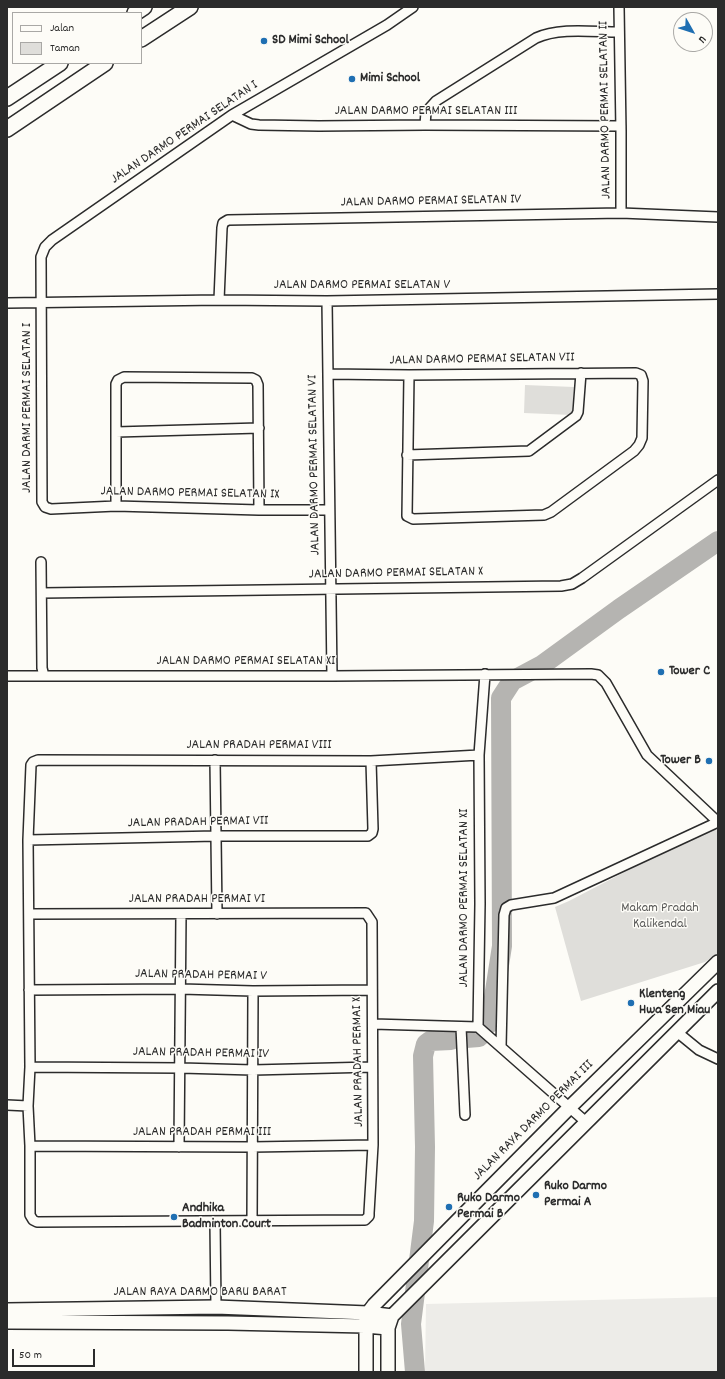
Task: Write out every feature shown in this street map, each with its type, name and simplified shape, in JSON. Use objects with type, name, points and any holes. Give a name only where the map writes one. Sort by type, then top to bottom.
[{"type":"main road","points":[[142,38],[190,7]]},
{"type":"main road","points":[[7,129],[104,64]]},
{"type":"main road","points":[[7,98],[57,65],[68,88]]},
{"type":"main road","name":"JALAN RAYA DARMO PERMAI III","points":[[367,1320],[374,1305],[569,1108],[718,962]]},
{"type":"main road","points":[[388,1372],[390,1322],[406,1302],[716,994],[699,981]]},
{"type":"main road","name":"JALAN RAYA DARMO BARU BARAT","points":[[7,1310],[216,1307],[390,1322]]},
{"type":"main road","points":[[366,1372],[367,1320]]},
{"type":"main road","name":"JALAN RAYA DARMO BARU BARAT","points":[[7,1322],[228,1323],[367,1320]]},
{"type":"street","name":"JALAN DARMO PERMAI SELATAN I","points":[[42,302],[41,257],[45,247],[52,240],[232,115],[387,25],[413,7]]},
{"type":"street","name":"JALAN DARMO PERMAI SELATAN II","points":[[619,7],[621,213]]},
{"type":"street","points":[[424,125],[426,112],[436,101],[544,34],[567,31],[619,32]]},
{"type":"street","name":"JALAN DARMO PERMAI SELATAN III","points":[[232,115],[251,124],[259,125],[621,126]]},
{"type":"street","name":"JALAN DARMO PERMAI SELATAN IV","points":[[219,300],[222,228],[223,223],[228,220],[621,213],[718,217]]},
{"type":"street","name":"JALAN DARMO PERMAI SELATAN V","points":[[7,302],[219,300],[327,301],[718,294]]},
{"type":"street","name":"JALAN DARMO PERMAI SELATAN VI","points":[[327,301],[332,676]]},
{"type":"street","name":"JALAN DARMI PERMAI SELATAN I","points":[[42,302],[42,502],[45,507],[51,509]]},
{"type":"street","points":[[409,375],[407,455],[529,451],[576,416],[578,412],[581,372]]},
{"type":"street","name":"JALAN DARMO PERMAI SELATAN VII","points":[[328,374],[409,375],[581,372],[636,373],[641,376],[643,381],[642,438],[639,445],[634,451],[551,512],[544,515],[410,518],[407,516],[407,455]]},
{"type":"street","points":[[116,506],[116,384],[118,380],[124,377],[252,378],[256,380],[258,385],[259,510]]},
{"type":"street","points":[[116,432],[259,428]]},
{"type":"street","name":"JALAN DARMO PERMAI SELATAN X","points":[[42,593],[330,590],[554,586],[572,584],[718,480]]},
{"type":"street","name":"JALAN DARMO PERMAI SELATAN IX","points":[[51,509],[116,506],[259,510],[329,510]]},
{"type":"street","points":[[41,562],[42,668],[44,676]]},
{"type":"street","name":"JALAN DARMO PERMAI SELATAN XI","points":[[478,1026],[480,904],[479,755],[485,674]]},
{"type":"street","name":"JALAN DARMO PERMAI SELATAN XI","points":[[7,676],[598,675],[606,683],[647,755],[718,822]]},
{"type":"street","name":"JALAN PRADAH PERMAI VIII","points":[[28,840],[31,765],[33,762],[38,760],[371,761],[479,755]]},
{"type":"street","points":[[215,760],[217,914]]},
{"type":"street","name":"JALAN PRADAH PERMAI VII","points":[[28,840],[216,836],[368,836],[372,833],[373,829],[371,761]]},
{"type":"street","points":[[501,1047],[504,915],[506,908],[511,905],[554,898],[718,822]]},
{"type":"street","points":[[28,840],[30,1067],[28,1106],[30,1146],[30,1215],[33,1220],[37,1222],[252,1222],[254,991]]},
{"type":"street","name":"JALAN PRADAH PERMAI VI","points":[[29,914],[366,913]]},
{"type":"street","name":"JALAN PRADAH PERMAI X","points":[[252,1222],[362,1221],[367,1219],[369,1213],[373,1145],[372,922],[366,913]]},
{"type":"street","points":[[179,1147],[182,914]]},
{"type":"street","name":"JALAN PRADAH PERMAI V","points":[[29,990],[372,990]]},
{"type":"street","points":[[372,1024],[461,1027],[478,1026],[586,1122]]},
{"type":"street","points":[[461,1027],[465,1115]]},
{"type":"street","points":[[677,1032],[699,1050],[718,1059]]},
{"type":"street","name":"JALAN PRADAH PERMAI IV","points":[[30,1067],[253,1070],[372,1067]]},
{"type":"street","points":[[7,1105],[28,1106]]},
{"type":"street","name":"JALAN PRADAH PERMAI III","points":[[30,1146],[252,1147],[373,1145]]},
{"type":"street","points":[[215,1222],[216,1307]]},
{"type":"shaded area","points":[[718,1297],[718,1372],[425,1372],[426,1304]]},
{"type":"green space","points":[[525,385],[574,387],[572,415],[524,413]]},
{"type":"green space","name":"Makam Pradah Kalikendal","points":[[713,826],[718,832],[718,953],[705,962],[581,1001],[555,907]]},
{"type":"waterway","points":[[490,1023],[502,946],[501,698],[512,681],[542,665],[619,609],[718,541]]},
{"type":"waterway","points":[[466,1038],[479,1037]]},
{"type":"waterway","points":[[415,1372],[411,1324],[424,1221],[425,1147],[423,1056],[426,1044],[430,1041],[451,1040]]},
{"type":"place","name":"SD Mimi School","points":[[264,41]]},
{"type":"place","name":"Mimi School","points":[[352,79]]},
{"type":"place","name":"Tower C","points":[[661,672]]},
{"type":"place","name":"Tower B","points":[[709,761]]},
{"type":"place","name":"Klenteng Hwa Sen Miau","points":[[631,1003]]},
{"type":"place","name":"Ruko Darmo Permai A","points":[[536,1195]]},
{"type":"place","name":"Ruko Darmo Permai B","points":[[449,1207]]},
{"type":"place","name":"Andhika Badminton Court","points":[[174,1217]]}]
